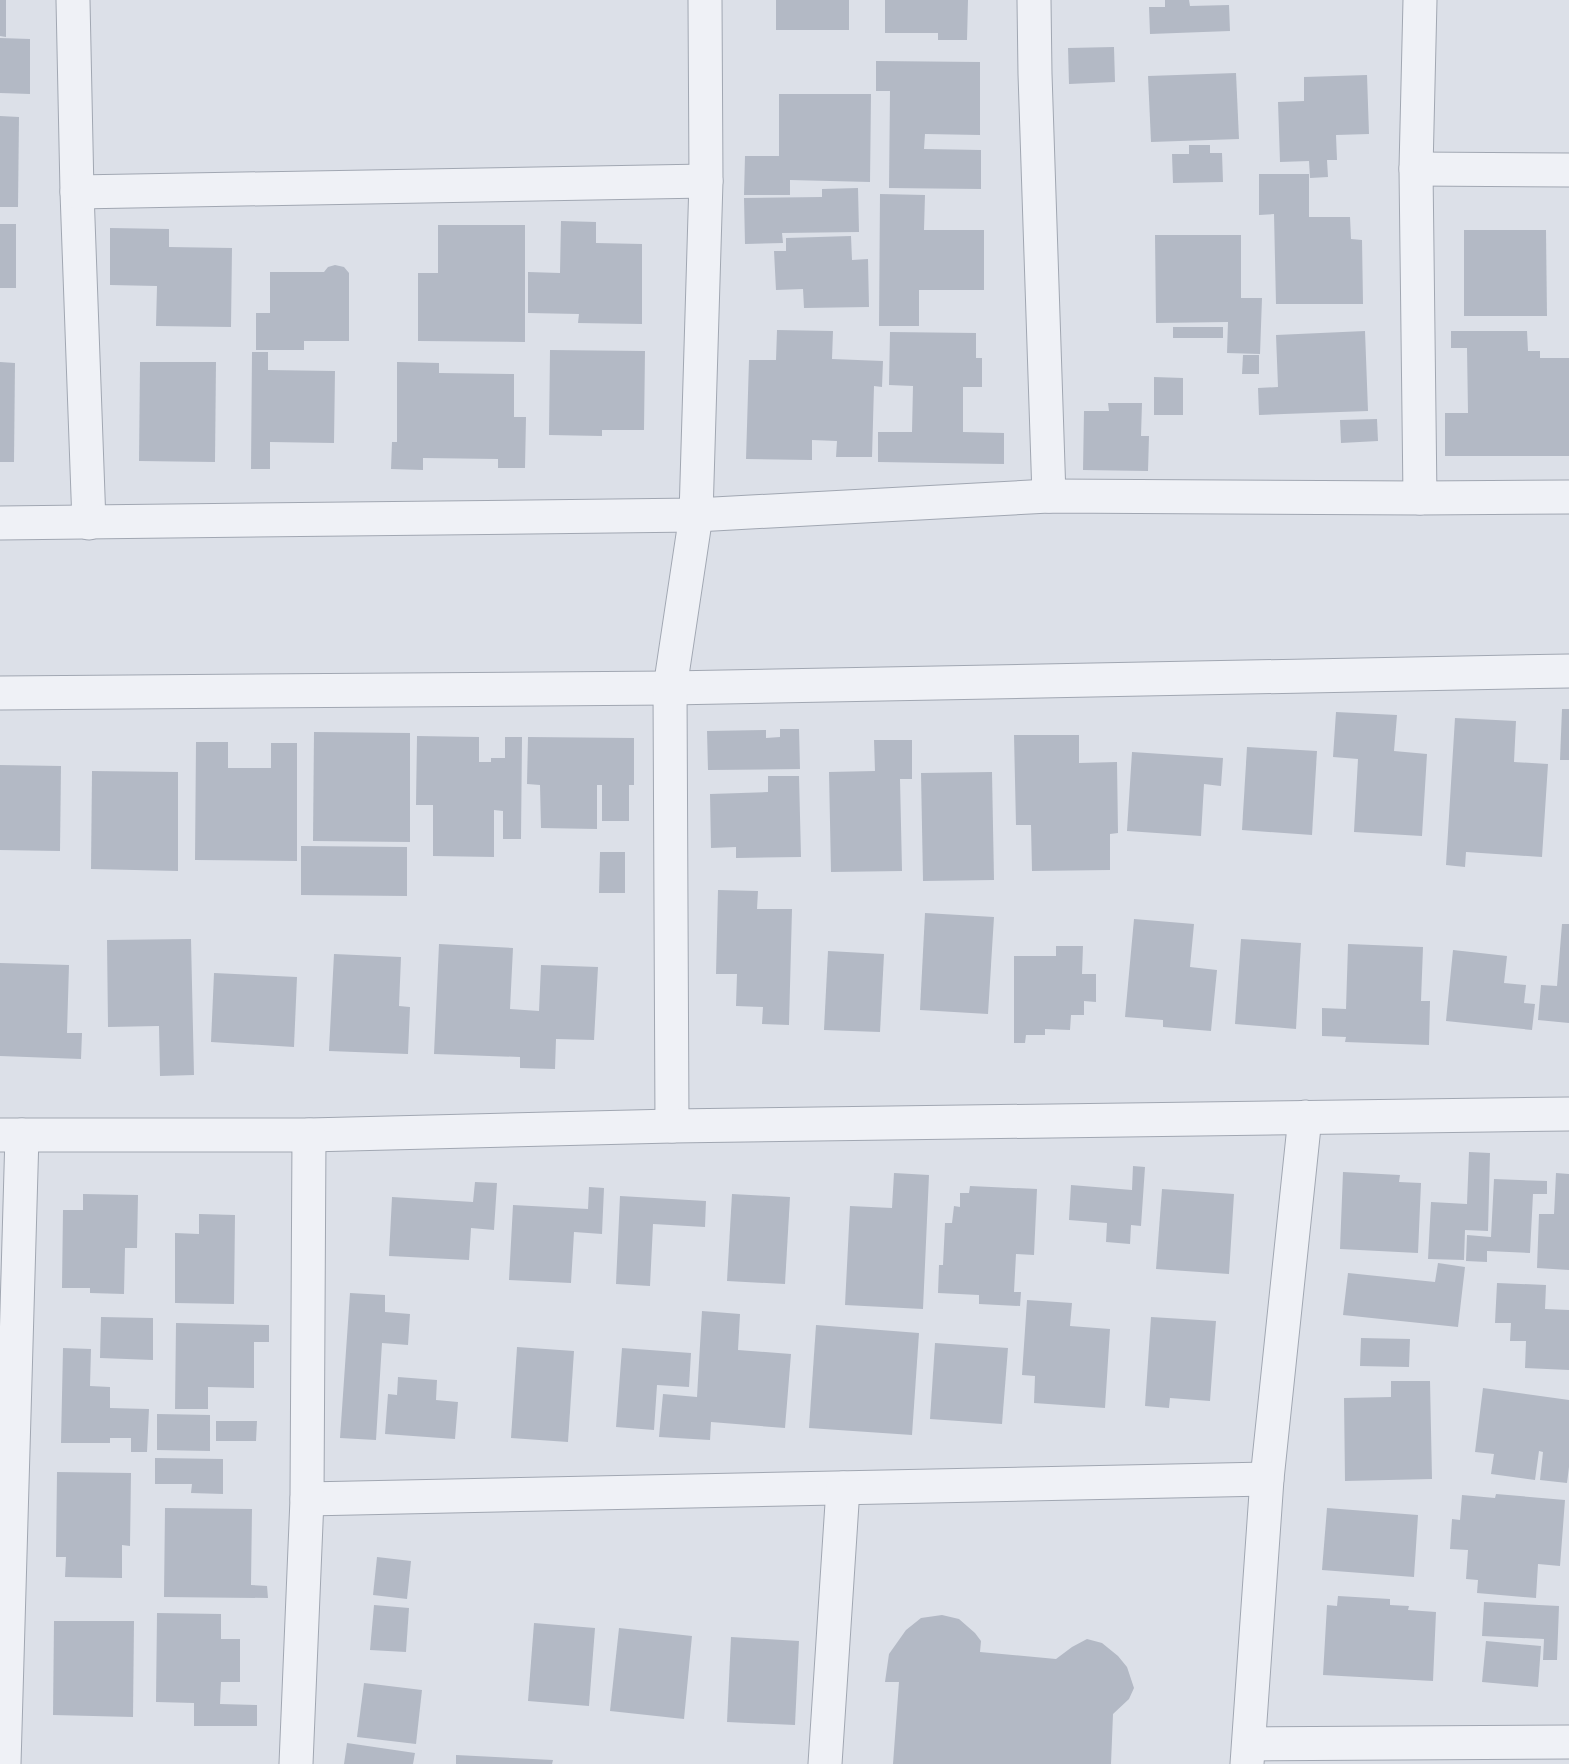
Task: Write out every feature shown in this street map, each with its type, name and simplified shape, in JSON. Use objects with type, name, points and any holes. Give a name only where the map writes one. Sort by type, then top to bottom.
[{"type":"street","points":[[73,0],[88,523]]},
{"type":"street","points":[[672,1126],[670,688],[696,515],[706,181],[705,0]]},
{"type":"street","points":[[1034,0],[1049,496]]},
{"type":"street","points":[[1420,0],[1416,170],[1420,498]]},
{"type":"street","points":[[1416,170],[1569,170]]},
{"type":"street","points":[[77,192],[706,181]]},
{"type":"street","points":[[0,523],[696,515],[1049,496],[1569,497]]},
{"type":"street","points":[[0,693],[670,688],[1569,670]]},
{"type":"street","points":[[4,1764],[11,1135],[309,1135],[672,1126],[1569,1114]]},
{"type":"street","points":[[1305,1117],[1267,1479],[1248,1754],[1569,1742]]},
{"type":"street","points":[[296,1764],[307,1499],[309,1135]]},
{"type":"street","points":[[307,1499],[1267,1479]]},
{"type":"street","points":[[825,1764],[843,1488]]},
{"type":"building","points":[[0,0],[6,0],[6,37],[0,36]]},
{"type":"building","points":[[776,0],[849,0],[849,30],[776,30]]},
{"type":"building","points":[[885,0],[968,0],[967,40],[938,40],[938,33],[885,33]]},
{"type":"building","points":[[1165,0],[1189,0],[1190,6],[1229,5],[1230,31],[1150,34],[1149,7],[1165,7]]},
{"type":"building","points":[[0,38],[30,39],[30,94],[0,93]]},
{"type":"building","points":[[1114,47],[1115,82],[1069,84],[1068,48]]},
{"type":"building","points":[[876,61],[980,62],[980,135],[925,134],[924,149],[981,150],[981,189],[889,188],[890,91],[876,91]]},
{"type":"building","points":[[1236,73],[1239,139],[1151,142],[1148,76]]},
{"type":"building","points":[[1367,75],[1369,134],[1336,135],[1337,160],[1327,160],[1328,177],[1310,178],[1309,161],[1280,162],[1278,102],[1304,101],[1304,77]]},
{"type":"building","points":[[779,94],[871,94],[870,182],[790,180],[790,195],[744,195],[745,156],[779,156]]},
{"type":"building","points":[[0,116],[19,117],[18,207],[0,207]]},
{"type":"building","points":[[1189,145],[1210,145],[1210,153],[1222,153],[1223,182],[1173,183],[1172,154],[1189,154]]},
{"type":"building","points":[[1259,174],[1309,174],[1309,217],[1350,217],[1351,239],[1362,240],[1363,304],[1276,304],[1274,214],[1259,215]]},
{"type":"building","points":[[858,188],[859,232],[782,233],[783,243],[745,244],[744,198],[822,197],[822,189]]},
{"type":"building","points":[[880,194],[925,195],[924,230],[984,230],[984,290],[919,290],[919,326],[879,326]]},
{"type":"building","points":[[561,221],[596,222],[596,243],[642,244],[642,324],[578,323],[579,314],[528,313],[528,272],[560,273]]},
{"type":"building","points":[[0,224],[16,224],[16,288],[0,288]]},
{"type":"building","points":[[438,225],[525,225],[525,342],[418,341],[418,273],[438,273]]},
{"type":"building","points":[[110,228],[169,229],[169,247],[232,248],[231,327],[156,326],[157,286],[110,285]]},
{"type":"building","points":[[1464,230],[1546,230],[1547,316],[1464,316]]},
{"type":"building","points":[[1155,235],[1241,235],[1241,298],[1262,298],[1260,354],[1227,353],[1228,322],[1156,323]]},
{"type":"building","points":[[851,236],[852,260],[868,259],[869,307],[804,308],[803,289],[776,290],[774,251],[786,251],[786,238]]},
{"type":"building","points":[[335,265],[344,267],[349,273],[349,341],[304,341],[304,350],[256,350],[256,313],[270,313],[270,272],[324,272],[328,267]]},
{"type":"building","points":[[1173,327],[1223,327],[1223,338],[1173,338]]},
{"type":"building","points":[[777,330],[833,331],[832,359],[883,361],[882,387],[874,386],[872,457],[836,457],[837,441],[812,440],[812,460],[746,459],[749,360],[776,360]]},
{"type":"building","points":[[1365,331],[1368,411],[1259,415],[1258,388],[1278,387],[1276,335]]},
{"type":"building","points":[[1451,331],[1527,331],[1528,351],[1540,351],[1540,358],[1569,358],[1569,456],[1445,456],[1445,413],[1468,413],[1467,348],[1451,348]]},
{"type":"building","points":[[890,332],[976,333],[976,358],[982,358],[982,387],[963,387],[963,432],[1004,433],[1004,464],[878,462],[878,432],[912,432],[913,386],[889,385]]},
{"type":"building","points":[[550,350],[645,351],[644,430],[602,430],[602,436],[549,435]]},
{"type":"building","points":[[252,352],[268,352],[268,370],[335,371],[334,443],[270,442],[270,469],[251,469]]},
{"type":"building","points":[[1243,355],[1259,355],[1259,374],[1242,374]]},
{"type":"building","points":[[0,362],[15,363],[14,462],[0,462]]},
{"type":"building","points":[[140,362],[216,362],[215,462],[139,461]]},
{"type":"building","points":[[397,362],[439,363],[439,373],[514,374],[514,417],[526,417],[525,468],[498,468],[498,459],[423,458],[423,470],[391,469],[392,442],[397,442]]},
{"type":"building","points":[[1154,377],[1183,378],[1183,415],[1154,415]]},
{"type":"building","points":[[1108,403],[1142,403],[1141,436],[1149,436],[1148,471],[1083,470],[1084,411],[1109,411]]},
{"type":"building","points":[[1377,419],[1378,441],[1341,443],[1340,420]]},
{"type":"building","points":[[1562,709],[1569,709],[1569,760],[1560,760]]},
{"type":"building","points":[[1336,712],[1397,715],[1394,751],[1427,754],[1422,836],[1354,832],[1358,759],[1333,757]]},
{"type":"building","points":[[1455,718],[1516,721],[1514,762],[1548,764],[1542,857],[1466,852],[1465,867],[1446,865]]},
{"type":"building","points":[[780,729],[799,729],[800,769],[708,770],[707,731],[766,730],[766,738],[780,737]]},
{"type":"building","points":[[314,732],[410,733],[410,842],[313,841]]},
{"type":"building","points":[[1014,735],[1079,735],[1079,763],[1117,762],[1118,833],[1110,834],[1110,870],[1032,871],[1031,825],[1016,825]]},
{"type":"building","points":[[417,736],[479,737],[479,762],[491,762],[491,758],[505,758],[505,737],[522,737],[521,839],[503,839],[503,811],[494,810],[494,857],[433,856],[433,805],[416,805]]},
{"type":"building","points":[[528,737],[634,738],[634,785],[629,785],[629,821],[602,821],[602,785],[597,785],[597,829],[541,828],[540,785],[527,784]]},
{"type":"building","points":[[874,740],[912,740],[912,779],[900,779],[902,871],[831,872],[829,772],[875,771]]},
{"type":"building","points":[[196,742],[228,742],[228,768],[271,768],[271,743],[297,743],[297,861],[195,860]]},
{"type":"building","points":[[1247,747],[1317,751],[1312,835],[1242,830]]},
{"type":"building","points":[[1132,752],[1223,758],[1221,786],[1204,784],[1201,836],[1127,831]]},
{"type":"building","points":[[0,765],[61,766],[60,851],[0,850]]},
{"type":"building","points":[[92,771],[178,772],[178,871],[91,869]]},
{"type":"building","points":[[992,772],[994,880],[923,881],[921,773]]},
{"type":"building","points":[[768,776],[799,776],[801,857],[736,858],[736,847],[711,848],[710,794],[768,792]]},
{"type":"building","points":[[301,846],[407,847],[407,896],[301,895]]},
{"type":"building","points":[[600,852],[625,852],[625,893],[599,893]]},
{"type":"building","points":[[718,890],[758,891],[757,909],[792,909],[789,1025],[762,1024],[763,1007],[736,1006],[737,974],[716,974]]},
{"type":"building","points":[[925,913],[994,917],[988,1014],[920,1010]]},
{"type":"building","points":[[1134,919],[1194,924],[1190,967],[1217,970],[1211,1031],[1163,1027],[1163,1020],[1125,1017]]},
{"type":"building","points":[[1562,924],[1569,924],[1569,1023],[1538,1020],[1541,985],[1557,986]]},
{"type":"building","points":[[191,939],[194,1075],[160,1076],[159,1026],[108,1027],[107,940]]},
{"type":"building","points":[[1241,939],[1301,943],[1296,1029],[1235,1024]]},
{"type":"building","points":[[439,944],[513,948],[510,1009],[539,1011],[541,965],[598,967],[594,1040],[556,1039],[555,1069],[520,1068],[520,1057],[434,1054]]},
{"type":"building","points":[[1348,944],[1423,947],[1421,1001],[1430,1001],[1429,1045],[1345,1042],[1346,1037],[1322,1036],[1322,1008],[1346,1009]]},
{"type":"building","points":[[1056,946],[1083,946],[1082,974],[1096,974],[1096,1002],[1084,1001],[1084,1015],[1071,1015],[1070,1030],[1045,1029],[1045,1035],[1026,1035],[1025,1043],[1014,1043],[1014,956],[1056,956]]},
{"type":"building","points":[[1453,950],[1507,956],[1504,983],[1526,985],[1524,1003],[1535,1004],[1532,1030],[1446,1021]]},
{"type":"building","points":[[828,951],[884,954],[880,1032],[824,1030]]},
{"type":"building","points":[[334,954],[401,957],[399,1006],[410,1007],[408,1054],[329,1051]]},
{"type":"building","points":[[0,963],[69,965],[67,1033],[82,1033],[81,1059],[0,1056]]},
{"type":"building","points":[[214,973],[297,977],[294,1047],[211,1042]]},
{"type":"building","points":[[1469,1152],[1490,1153],[1488,1231],[1465,1230],[1464,1260],[1428,1259],[1431,1202],[1467,1204]]},
{"type":"building","points":[[1133,1166],[1145,1167],[1141,1226],[1131,1225],[1130,1244],[1106,1242],[1107,1223],[1069,1220],[1071,1185],[1132,1190]]},
{"type":"building","points":[[1343,1172],[1400,1175],[1399,1182],[1421,1183],[1418,1253],[1340,1249]]},
{"type":"building","points":[[894,1173],[929,1175],[923,1309],[845,1305],[850,1206],[892,1208]]},
{"type":"building","points":[[1556,1173],[1569,1174],[1569,1270],[1537,1268],[1539,1214],[1554,1214]]},
{"type":"building","points":[[1494,1179],[1547,1181],[1547,1194],[1533,1194],[1530,1253],[1487,1251],[1487,1262],[1466,1261],[1467,1235],[1491,1237]]},
{"type":"building","points":[[475,1182],[497,1183],[494,1230],[471,1228],[469,1260],[389,1256],[392,1197],[473,1202]]},
{"type":"building","points":[[970,1186],[1037,1189],[1034,1255],[1016,1254],[1014,1292],[1021,1292],[1020,1306],[979,1304],[979,1295],[938,1293],[939,1265],[943,1265],[945,1223],[952,1223],[954,1206],[960,1207],[960,1193],[969,1193]]},
{"type":"building","points":[[589,1187],[604,1188],[602,1234],[574,1232],[571,1283],[509,1280],[513,1205],[588,1209]]},
{"type":"building","points":[[1162,1189],[1234,1194],[1229,1274],[1156,1269]]},
{"type":"building","points":[[83,1194],[138,1195],[137,1248],[125,1248],[124,1294],[90,1293],[90,1288],[62,1288],[63,1210],[83,1210]]},
{"type":"building","points":[[732,1194],[790,1197],[785,1284],[727,1281]]},
{"type":"building","points":[[620,1196],[706,1201],[705,1227],[653,1224],[650,1286],[616,1284]]},
{"type":"building","points":[[199,1214],[235,1215],[234,1304],[175,1303],[175,1233],[199,1234]]},
{"type":"building","points":[[1438,1263],[1465,1267],[1458,1327],[1343,1315],[1348,1273],[1435,1282]]},
{"type":"building","points":[[1497,1283],[1546,1285],[1545,1309],[1569,1310],[1569,1370],[1525,1368],[1526,1341],[1510,1341],[1511,1323],[1495,1323]]},
{"type":"building","points":[[350,1293],[385,1295],[385,1312],[410,1314],[408,1345],[382,1343],[376,1440],[340,1438]]},
{"type":"building","points":[[1027,1300],[1072,1303],[1070,1326],[1110,1329],[1105,1408],[1034,1403],[1035,1376],[1022,1375]]},
{"type":"building","points":[[702,1311],[740,1314],[738,1350],[791,1354],[785,1428],[711,1422],[710,1440],[659,1437],[663,1394],[697,1397]]},
{"type":"building","points":[[101,1317],[153,1318],[153,1360],[100,1358]]},
{"type":"building","points":[[1151,1317],[1216,1321],[1210,1401],[1170,1398],[1169,1408],[1145,1406]]},
{"type":"building","points":[[176,1323],[269,1325],[269,1342],[254,1342],[254,1388],[208,1387],[208,1409],[175,1409]]},
{"type":"building","points":[[816,1325],[919,1333],[912,1435],[809,1428]]},
{"type":"building","points":[[1361,1338],[1410,1339],[1409,1367],[1360,1366]]},
{"type":"building","points":[[935,1343],[1008,1348],[1002,1424],[930,1419]]},
{"type":"building","points":[[517,1347],[574,1351],[568,1442],[511,1438]]},
{"type":"building","points":[[63,1348],[91,1349],[90,1386],[110,1387],[110,1408],[149,1409],[147,1452],[131,1452],[131,1438],[110,1438],[110,1443],[61,1443]]},
{"type":"building","points":[[622,1348],[691,1353],[689,1387],[657,1385],[654,1430],[616,1427]]},
{"type":"building","points":[[398,1377],[437,1380],[436,1400],[458,1402],[455,1439],[385,1434],[388,1394],[397,1395]]},
{"type":"building","points":[[1391,1381],[1430,1381],[1432,1479],[1345,1481],[1344,1398],[1391,1397]]},
{"type":"building","points":[[1483,1388],[1569,1400],[1567,1483],[1540,1480],[1543,1452],[1539,1451],[1535,1480],[1491,1474],[1494,1454],[1475,1452]]},
{"type":"building","points":[[157,1414],[210,1415],[210,1451],[157,1450]]},
{"type":"building","points":[[216,1421],[257,1421],[256,1441],[216,1441]]},
{"type":"building","points":[[155,1458],[223,1459],[223,1494],[191,1493],[192,1484],[155,1484]]},
{"type":"building","points":[[57,1472],[131,1473],[130,1546],[122,1545],[122,1578],[65,1577],[66,1557],[56,1557]]},
{"type":"building","points":[[1496,1494],[1565,1500],[1560,1566],[1538,1564],[1536,1598],[1477,1593],[1478,1580],[1466,1579],[1468,1550],[1450,1549],[1452,1519],[1460,1520],[1462,1495],[1495,1498]]},
{"type":"building","points":[[165,1508],[252,1509],[251,1585],[267,1586],[268,1598],[164,1597]]},
{"type":"building","points":[[1327,1508],[1418,1515],[1414,1577],[1322,1570]]},
{"type":"building","points":[[377,1557],[411,1561],[407,1599],[373,1595]]},
{"type":"building","points":[[1338,1596],[1390,1599],[1390,1605],[1409,1606],[1408,1610],[1436,1612],[1433,1681],[1323,1675],[1327,1605],[1337,1606]]},
{"type":"building","points":[[1484,1602],[1559,1606],[1557,1660],[1543,1660],[1544,1639],[1482,1636]]},
{"type":"building","points":[[374,1605],[409,1608],[406,1652],[370,1650]]},
{"type":"building","points":[[157,1613],[221,1614],[221,1639],[240,1639],[240,1682],[221,1682],[220,1704],[257,1705],[257,1726],[194,1726],[194,1703],[156,1702]]},
{"type":"building","points":[[942,1615],[959,1619],[975,1633],[981,1641],[980,1652],[1056,1659],[1087,1639],[1102,1643],[1118,1656],[1127,1667],[1134,1688],[1129,1699],[1113,1714],[1111,1764],[893,1764],[899,1682],[885,1682],[889,1654],[906,1630],[921,1618]]},
{"type":"building","points":[[54,1621],[134,1621],[133,1717],[53,1715]]},
{"type":"building","points":[[534,1623],[595,1628],[589,1706],[528,1701]]},
{"type":"building","points":[[619,1628],[692,1636],[684,1719],[610,1711]]},
{"type":"building","points":[[731,1637],[799,1641],[795,1725],[727,1722]]},
{"type":"building","points":[[1486,1641],[1541,1646],[1538,1687],[1482,1682]]},
{"type":"building","points":[[364,1683],[422,1690],[416,1744],[357,1737]]},
{"type":"building","points":[[347,1743],[415,1753],[413,1764],[344,1764]]},
{"type":"building","points":[[456,1755],[553,1760],[552,1764],[456,1764]]}]
